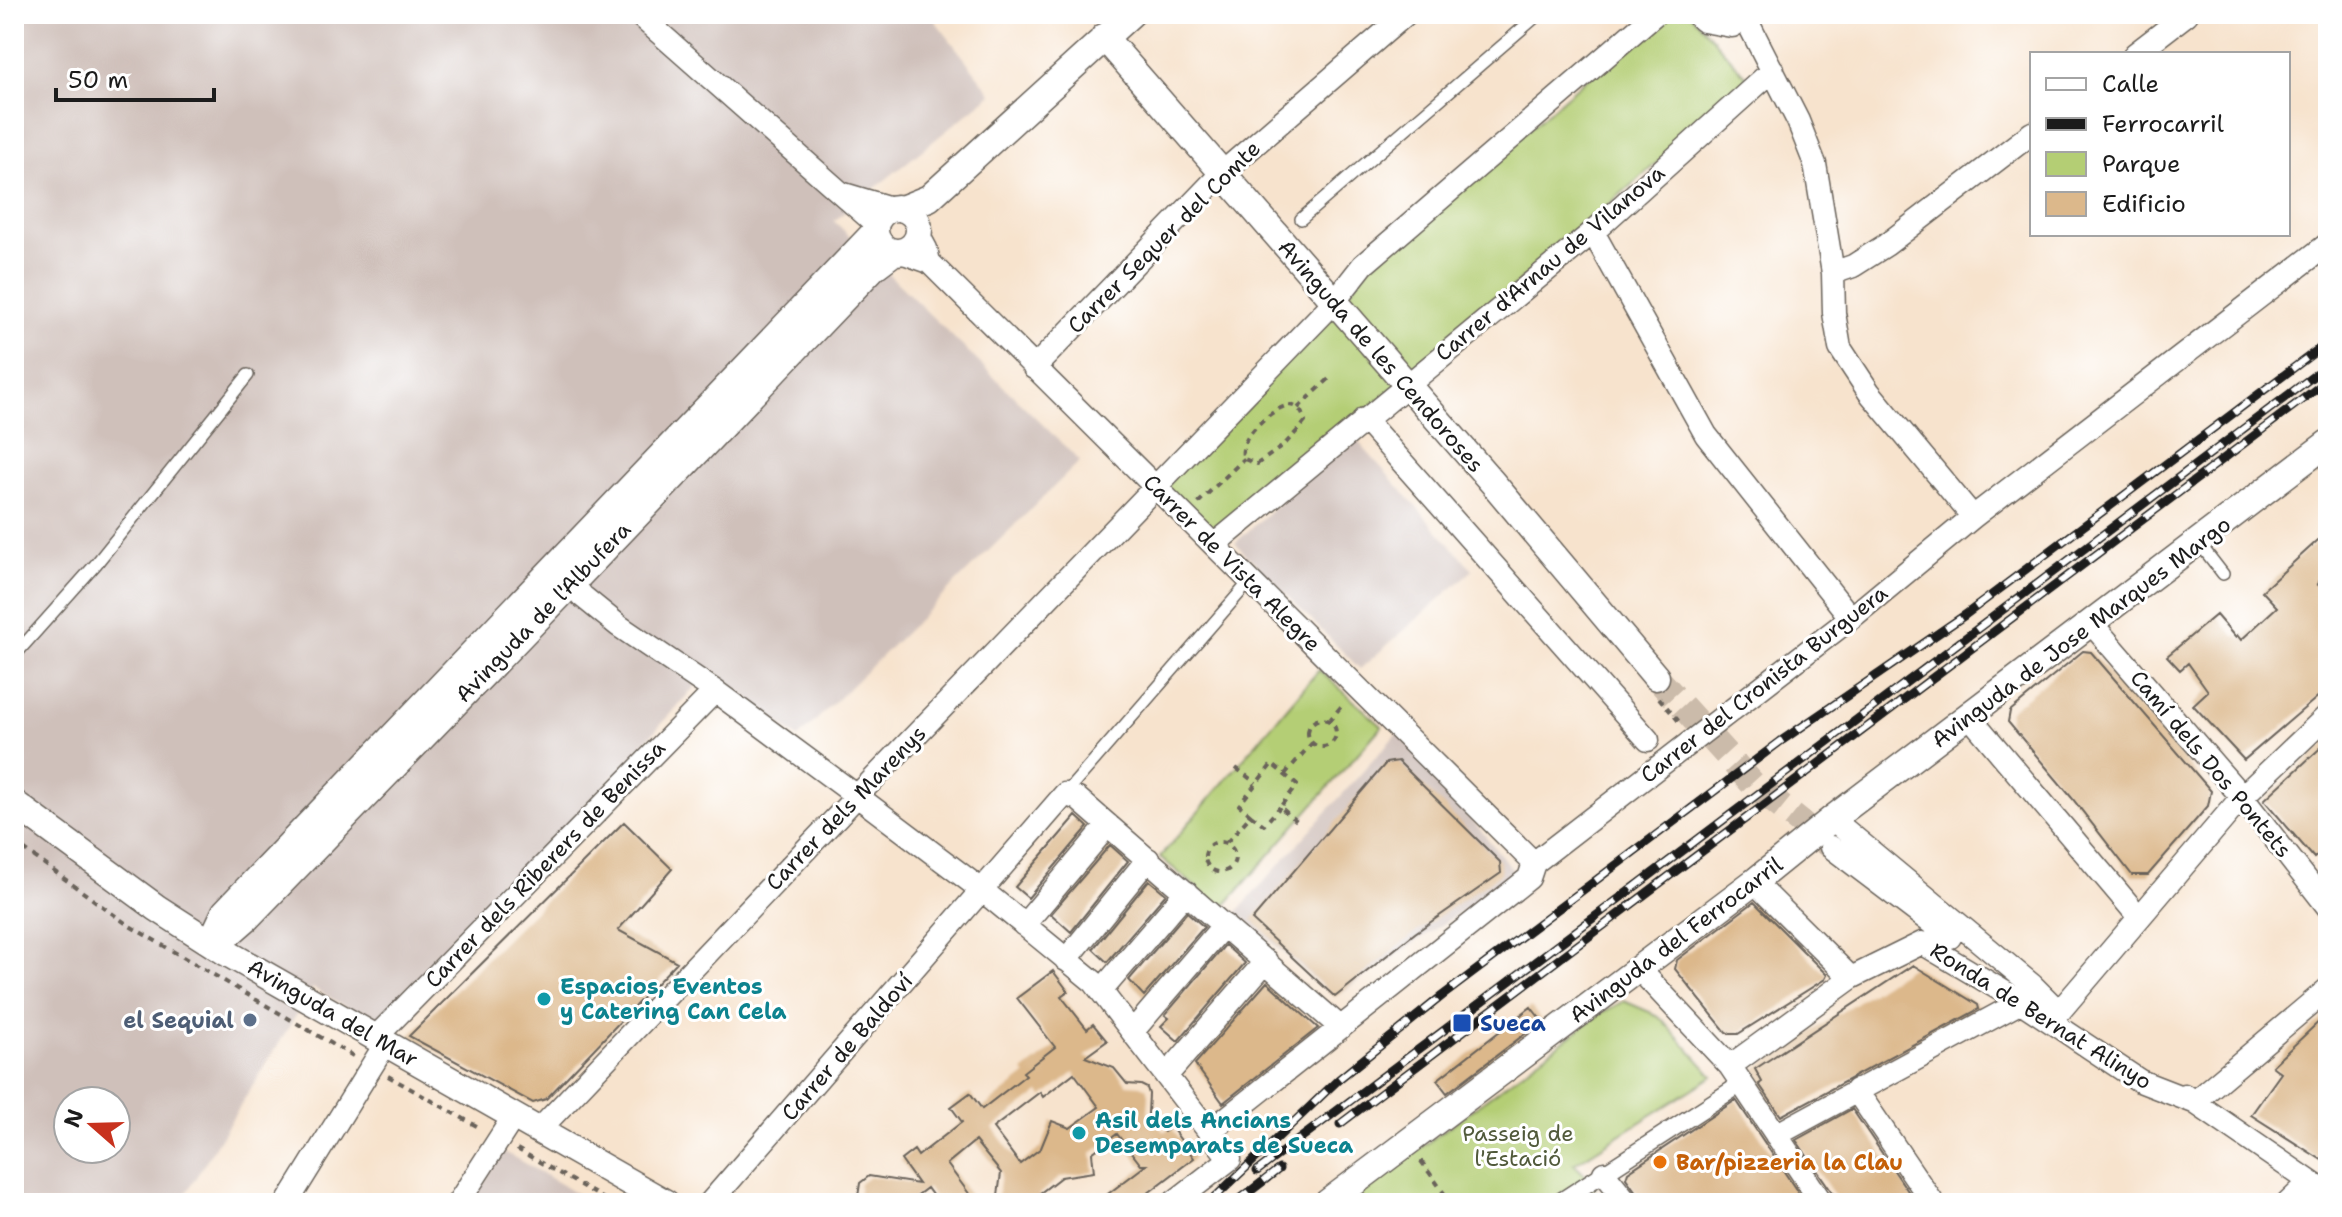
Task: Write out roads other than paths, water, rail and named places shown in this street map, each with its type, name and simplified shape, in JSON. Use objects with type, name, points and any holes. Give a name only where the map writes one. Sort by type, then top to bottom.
[{"type":"street","points":[[638,14],[843,193],[897,230]]},
{"type":"street","name":"Avinguda de l'Albufera","points":[[216,945],[216,931],[225,912],[874,267],[897,230],[929,198],[1131,14]]},
{"type":"street","name":"Carrer Sequer del Comte","points":[[1034,368],[1222,173],[1406,14]]},
{"type":"street","name":"Carrer dels Marenys","points":[[539,1130],[1334,302],[1363,265],[1655,14]]},
{"type":"street","points":[[1699,14],[1704,19],[1732,24],[1747,15],[1815,164],[1833,273],[1834,313],[1840,348],[1869,392],[1973,517]]},
{"type":"street","points":[[2138,52],[2187,14]]},
{"type":"street","name":"Avinguda de les Cendoroses","points":[[1104,37],[1656,677]]},
{"type":"street","name":"Carrer d'Arnau de Vilanova","points":[[1214,545],[1593,232],[1773,70]]},
{"type":"street","points":[[1833,273],[1853,266],[1886,245],[2030,135]]},
{"type":"street","name":"Carrer de Vista Alegre","points":[[897,230],[926,249],[929,262],[1534,863]]},
{"type":"street","points":[[1593,232],[1706,435],[1851,618]]},
{"type":"street","name":"Carrer del Cronista Burguera","points":[[1209,1132],[1529,878],[1534,863],[1851,618],[1973,517],[2328,244]]},
{"type":"street","points":[[1364,419],[1648,740]]},
{"type":"street","name":"Avinguda de Jose Marques Margo","points":[[1832,819],[2328,443]]},
{"type":"street","points":[[566,573],[582,596],[619,626],[715,691],[983,891],[1101,991],[1230,1159],[1173,1203]]},
{"type":"street","name":"Avinguda de l'Albufera","points":[[216,945],[248,917],[566,573]]},
{"type":"street","name":"Camí dels Dos Pontets","points":[[2092,624],[2242,797],[2328,907]]},
{"type":"street","name":"Carrer dels Riberers de Benissa","points":[[287,1203],[381,1040],[715,691]]},
{"type":"street","points":[[1832,819],[2032,985],[2059,1012],[2242,797],[2328,715]]},
{"type":"street","points":[[1970,717],[2139,917]]},
{"type":"street","points":[[1065,794],[1078,799],[1340,1027]]},
{"type":"street","name":"Carrer de Baldoví","points":[[710,1203],[1065,794]]},
{"type":"street","name":"Avinguda del Mar","points":[[14,803],[171,917],[216,945],[666,1203]]},
{"type":"street","name":"Avinguda del Ferrocarril","points":[[1327,1203],[1754,882],[1832,819]]},
{"type":"street","points":[[1024,925],[1108,825]]},
{"type":"street","name":"Ronda de Bernat Alinyo","points":[[1831,847],[1964,948],[2319,1189]]},
{"type":"street","points":[[1066,960],[1148,859]]},
{"type":"street","points":[[1754,882],[1851,978]]},
{"type":"street","points":[[1101,991],[1186,892]]},
{"type":"street","points":[[171,917],[210,918],[225,912]]},
{"type":"street","points":[[1133,1031],[1224,925]]},
{"type":"street","name":"Ronda de Bernat Alinyo","points":[[1735,1075],[1851,978],[1922,943],[2021,1002],[2140,1081],[2194,1102]]},
{"type":"street","points":[[1167,1075],[1266,961]]},
{"type":"street","points":[[1639,969],[1735,1075],[1822,1203]]},
{"type":"street","points":[[2194,1102],[2328,989]]},
{"type":"street","points":[[1776,1135],[2021,1002]]},
{"type":"street","points":[[1558,1203],[1604,1173],[1735,1075]]},
{"type":"street","points":[[1856,1090],[1933,1203]]},
{"type":"street","points":[[458,1203],[514,1116]]},
{"type":"street","points":[[1604,1173],[1628,1203]]},
{"type":"street","points":[[2288,1203],[2319,1189]]},
{"type":"lane","points":[[1301,219],[1539,14]]},
{"type":"lane","points":[[14,656],[96,564],[248,375]]},
{"type":"lane","points":[[2198,542],[2223,574]]},
{"type":"lane","points":[[1065,794],[1250,581]]},
{"type":"tunnel","points":[[1656,677],[1753,784],[1831,847]]},
{"type":"railway","points":[[1209,1203],[1339,1079],[1442,996],[1781,741],[1965,615],[2328,342]]},
{"type":"railway","points":[[1257,1171],[2328,365]]},
{"type":"railway","points":[[1340,1124],[2328,380]]},
{"type":"railway","points":[[1235,1203],[1279,1169]]},
{"type":"place","name":"Espacios, Eventos y Catering Can Cela","points":[[544,999]]},
{"type":"place","name":"el Sequial","points":[[250,1020]]},
{"type":"place","name":"Sueca","points":[[1462,1023]]},
{"type":"place","name":"Asil dels Ancians Desemparats de Sueca","points":[[1079,1133]]},
{"type":"place","name":"Bar/pizzeria la Clau","points":[[1660,1162]]},
{"type":"park label","name":"Passeig de l'Estació","points":[[1518,1146]]}]
